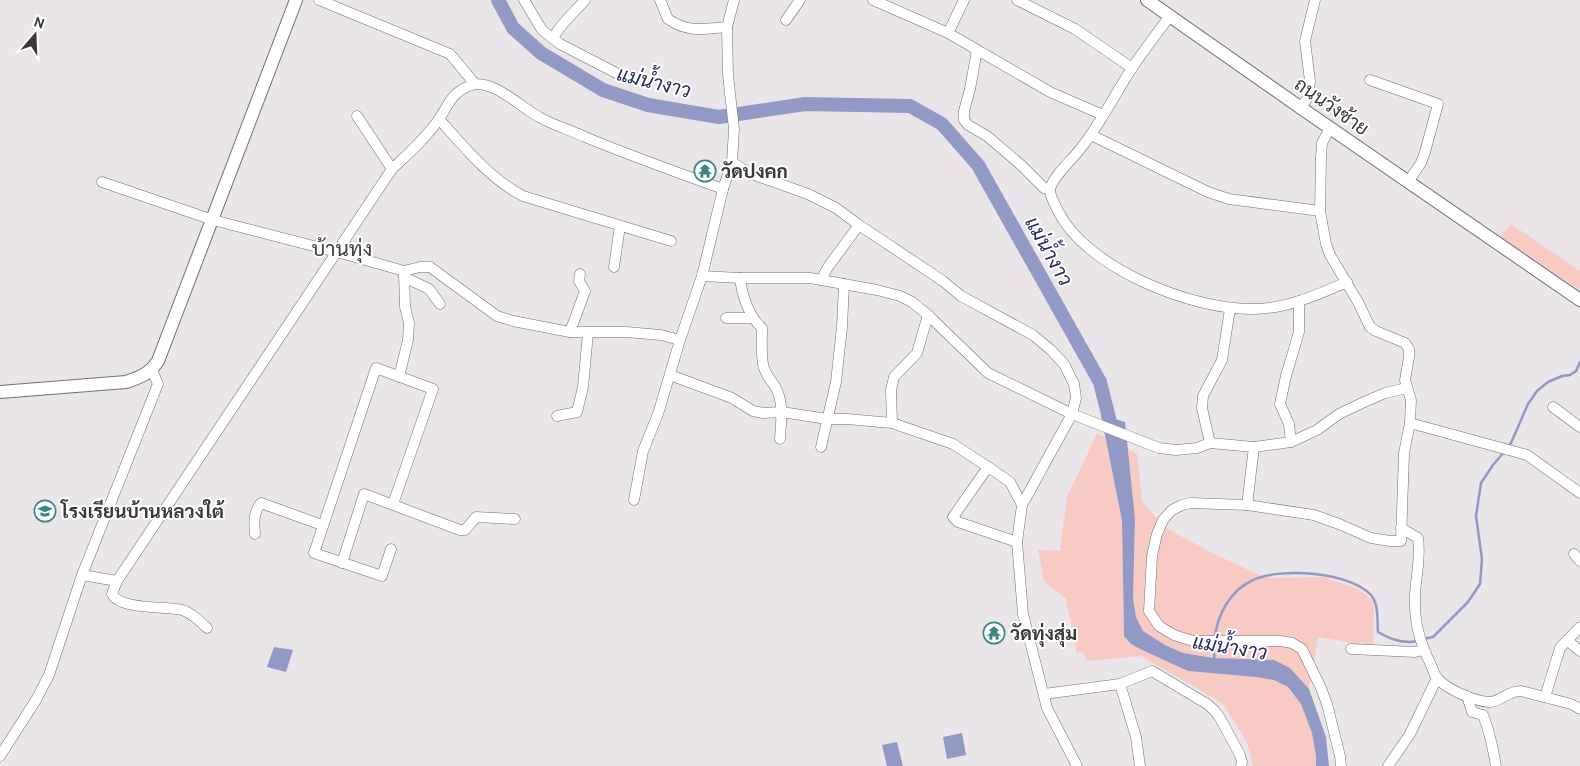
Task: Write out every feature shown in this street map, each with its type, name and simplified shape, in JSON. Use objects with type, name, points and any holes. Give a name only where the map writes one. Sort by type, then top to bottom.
[{"type":"main road","points":[[0,392],[126,382],[142,377],[152,370],[158,361],[296,0]]},
{"type":"main road","name":"ถนนวังซ้าย","points":[[1147,0],[1580,300]]},
{"type":"street","points":[[319,0],[450,54],[475,84]]},
{"type":"street","points":[[524,0],[542,30],[552,38],[628,79]]},
{"type":"street","points":[[552,38],[563,23],[585,0]]},
{"type":"street","points":[[660,0],[668,19],[684,28],[696,30],[727,27]]},
{"type":"street","points":[[634,500],[643,451],[658,414],[680,340],[702,276],[723,189],[732,162],[734,129],[728,75],[727,27],[734,0]]},
{"type":"street","points":[[786,20],[800,0]]},
{"type":"street","points":[[948,33],[964,0]]},
{"type":"street","points":[[1017,0],[1075,29],[1132,68]]},
{"type":"street","points":[[1302,108],[1308,97],[1310,81],[1305,41],[1315,0]]},
{"type":"street","points":[[880,1],[948,33],[1050,92],[1104,115]]},
{"type":"street","points":[[1170,16],[1132,68],[1091,135],[1056,177],[1050,188],[1052,198],[1062,218],[1073,234],[1113,265],[1139,280],[1203,303],[1230,309],[1255,309],[1299,302],[1347,282]]},
{"type":"street","points":[[977,50],[964,111],[964,120],[968,125],[987,136],[1044,188],[1050,188]]},
{"type":"street","points":[[1370,80],[1438,104],[1421,163],[1408,182]]},
{"type":"street","points":[[208,628],[189,612],[118,601],[112,594],[117,581],[392,169],[439,119],[450,99],[460,91],[475,84],[490,86],[512,98],[539,117],[637,159],[723,189]]},
{"type":"street","points":[[357,116],[392,169]]},
{"type":"street","points":[[439,119],[471,155],[517,193],[532,200],[671,241]]},
{"type":"street","points":[[1330,128],[1322,143],[1320,158],[1320,211],[1326,244],[1330,255],[1347,282],[1370,327],[1405,343],[1409,349],[1410,357],[1405,380],[1411,400],[1410,423],[1404,453],[1400,540],[1390,541],[1371,538],[1339,524],[1314,516],[1247,505],[1191,503],[1172,510],[1163,520],[1157,534],[1150,575],[1149,611],[1159,626],[1174,635],[1193,641],[1280,641],[1292,643],[1302,649],[1327,704],[1340,756],[1340,766]]},
{"type":"street","points":[[1091,135],[1215,195],[1246,202],[1320,211]]},
{"type":"street","points":[[732,162],[749,173],[808,194],[836,208],[943,281],[961,296],[1033,335],[1064,364],[1074,384],[1076,398],[1072,414],[1022,505],[1017,542],[1023,614],[1047,708],[1077,766]]},
{"type":"street","points":[[102,182],[212,220],[337,252],[404,274],[429,289],[440,304]]},
{"type":"street","points":[[821,280],[828,267],[859,225]]},
{"type":"street","points":[[614,267],[620,226]]},
{"type":"street","points":[[404,274],[420,267],[430,268],[497,316],[513,322],[570,332],[626,332],[661,335],[680,340]]},
{"type":"street","points":[[399,377],[408,340],[409,324],[404,307],[404,274]]},
{"type":"street","points":[[570,332],[585,291],[585,288],[579,281],[580,274]]},
{"type":"street","points":[[702,276],[740,278],[793,277],[878,290],[900,296],[912,302],[928,315],[988,373],[1072,414],[1159,448],[1176,450],[1197,448],[1210,444],[1254,447],[1291,442],[1317,430],[1339,414],[1362,403],[1385,393],[1408,388]]},
{"type":"street","points":[[740,278],[741,289],[753,318],[762,328],[763,364],[767,375],[776,388],[780,400],[782,412],[780,439]]},
{"type":"street","points":[[821,447],[836,382],[842,327],[844,284]]},
{"type":"street","points":[[1291,442],[1289,424],[1280,404],[1299,332],[1299,302]]},
{"type":"street","points":[[1210,444],[1202,408],[1203,396],[1222,360],[1230,309]]},
{"type":"street","points":[[892,423],[891,390],[894,377],[917,353],[928,315]]},
{"type":"street","points":[[726,318],[753,318]]},
{"type":"street","points":[[557,416],[577,412],[583,387],[588,333]]},
{"type":"street","points":[[391,549],[382,576],[314,553],[376,368],[433,389],[392,504]]},
{"type":"street","points":[[0,756],[36,700],[49,675],[82,575],[158,384],[152,370]]},
{"type":"street","points":[[670,375],[732,398],[753,411],[763,413],[782,412],[827,419],[892,423],[953,444],[1010,482],[1022,505]]},
{"type":"street","points":[[1552,407],[1580,427]]},
{"type":"street","points":[[1410,423],[1527,455],[1580,493]]},
{"type":"street","points":[[1247,505],[1254,447]]},
{"type":"street","points":[[988,467],[953,517],[958,522],[1017,542]]},
{"type":"street","points":[[342,564],[364,494],[460,530],[465,530],[476,517],[515,519]]},
{"type":"street","points":[[255,534],[254,518],[261,503],[322,525]]},
{"type":"street","points":[[1401,528],[1418,538],[1420,547],[1415,596],[1416,626],[1421,643],[1437,678],[1455,691],[1489,702],[1514,691],[1521,691],[1571,704],[1580,709]]},
{"type":"street","points":[[82,575],[117,581]]},
{"type":"street","points":[[1545,698],[1560,648],[1580,627]]},
{"type":"street","points":[[1567,640],[1580,651]]},
{"type":"street","points":[[1351,649],[1415,652],[1421,643]]},
{"type":"street","points":[[1044,694],[1120,684],[1152,671],[1214,710],[1241,758],[1241,766]]},
{"type":"street","points":[[1388,766],[1410,734],[1437,678]]},
{"type":"street","points":[[1120,684],[1136,737],[1140,766]]},
{"type":"street","points":[[1467,696],[1472,712],[1483,716],[1488,728],[1496,766]]},
{"type":"shaded area","points":[[1511,224],[1580,271],[1580,290],[1500,237]]},
{"type":"shaded area","points":[[1097,434],[1105,437],[1122,521],[1124,636],[1131,644],[1188,671],[1256,677],[1274,680],[1288,687],[1301,704],[1313,733],[1316,766],[1253,766],[1247,742],[1222,703],[1141,656],[1086,661],[1084,652],[1077,653],[1066,599],[1044,581],[1038,550],[1060,551],[1067,497]]},
{"type":"shaded area","points":[[1128,449],[1137,454],[1142,502],[1166,528],[1212,553],[1266,578],[1324,577],[1358,589],[1374,601],[1373,647],[1318,637],[1309,689],[1290,668],[1183,653],[1165,645],[1143,631],[1136,617],[1133,599],[1135,518]]},
{"type":"water","points":[[1101,415],[1125,422],[1135,518],[1133,599],[1136,617],[1143,631],[1165,645],[1183,653],[1214,658],[1274,660],[1290,668],[1309,689],[1326,737],[1329,766],[1316,766],[1312,733],[1301,704],[1288,687],[1274,680],[1256,677],[1188,671],[1131,644],[1124,636],[1122,521]]},
{"type":"water","points":[[274,647],[293,650],[286,672],[267,667]]},
{"type":"water","points":[[962,733],[966,755],[947,759],[943,737]]},
{"type":"water","points":[[897,742],[903,766],[887,766],[882,745]]},
{"type":"waterway","name":"แม่น้ำงาว","points":[[498,0],[513,28],[541,53],[603,90],[648,105],[719,117],[805,104],[910,106],[942,124],[978,165],[1100,382],[1113,434]]},
{"type":"waterway","points":[[1507,447],[1511,443],[1528,404],[1537,391],[1548,382],[1570,375],[1576,371],[1580,362]]},
{"type":"waterway","points":[[1423,639],[1433,637],[1468,602],[1480,584],[1482,559],[1476,516],[1481,483],[1504,452]]},
{"type":"waterway","points":[[1215,638],[1216,629],[1226,604],[1245,584],[1265,576],[1297,573],[1332,577],[1361,587],[1374,599],[1378,632],[1397,641],[1417,641]]},
{"type":"waterway","points":[[1214,661],[1215,644]]},
{"type":"place","name":"วัดปงคก","points":[[705,171]]},
{"type":"place","name":"โรงเรียนบ้านหลวงใต้","points":[[45,511]]},
{"type":"place","name":"วัดทุ่งสุ่ม","points":[[994,633]]},
{"type":"district","name":"บ้านทุ่ง","points":[[342,249]]}]
